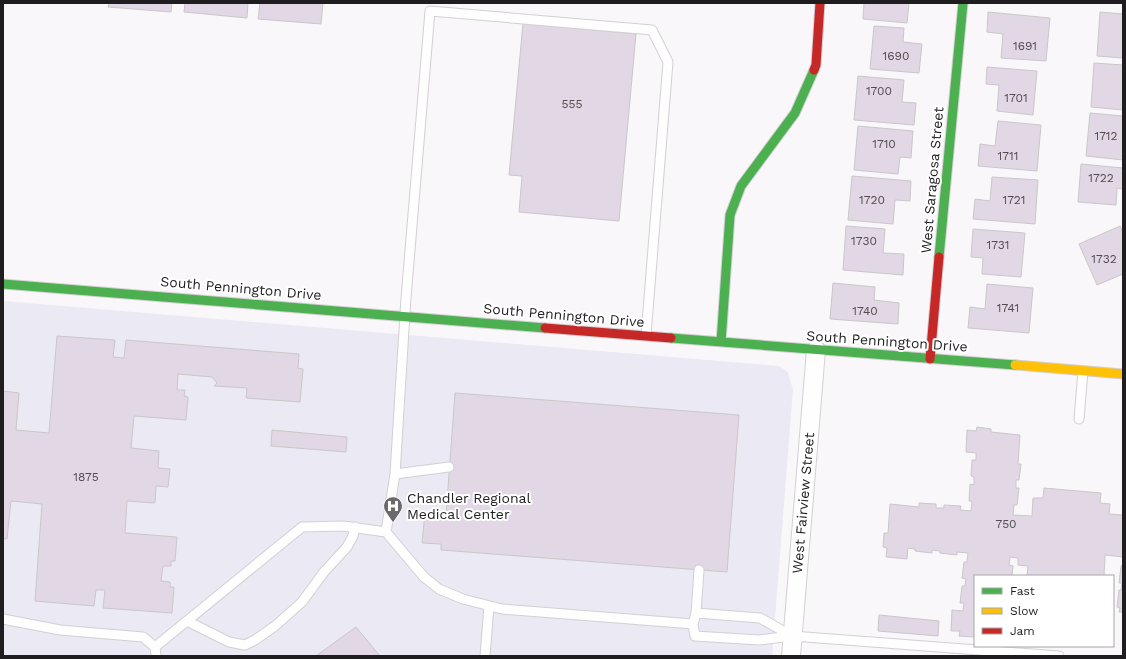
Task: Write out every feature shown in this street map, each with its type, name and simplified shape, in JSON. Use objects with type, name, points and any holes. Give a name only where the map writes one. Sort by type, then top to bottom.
[{"type":"street","points":[[721,342],[730,215],[741,186],[795,113],[816,65],[820,3]]},
{"type":"street","name":"West Saragosa Street","points":[[930,359],[963,3]]},
{"type":"street","name":"South Pennington Drive","points":[[3,284],[1123,374]]},
{"type":"street","name":"West Fairview Street","points":[[791,656],[816,350]]},
{"type":"lane","points":[[386,532],[395,474],[405,316],[430,11],[652,30],[668,62],[646,336]]},
{"type":"lane","points":[[1079,419],[1083,371]]},
{"type":"lane","points":[[395,474],[449,467]]},
{"type":"lane","points":[[3,619],[60,630],[143,637],[155,652],[188,621],[302,527],[344,526],[386,532],[424,577],[439,589],[463,599],[502,610],[692,624]]},
{"type":"lane","points":[[188,621],[229,642],[245,646],[275,626],[302,602],[324,572],[347,547],[353,536],[355,527]]},
{"type":"lane","points":[[699,570],[696,613],[692,624],[695,636],[759,640],[792,636],[1059,656]]},
{"type":"lane","points":[[485,656],[489,606]]},
{"type":"lane","points":[[696,613],[760,618],[792,636]]},
{"type":"shaded area","name":"Chandler Regional Medical Center","points":[[3,301],[779,366],[788,372],[793,390],[772,656],[3,656]]},
{"type":"building","points":[[109,3],[172,3],[171,12],[108,7]]},
{"type":"building","points":[[185,3],[248,3],[247,18],[184,12]]},
{"type":"building","points":[[260,3],[323,3],[321,24],[258,19]]},
{"type":"building","points":[[864,3],[909,3],[907,23],[863,19]]},
{"type":"building","points":[[988,12],[1050,18],[1046,61],[1001,58],[1003,34],[987,32]]},
{"type":"building","points":[[1100,12],[1123,14],[1123,58],[1097,56]]},
{"type":"building","points":[[523,23],[636,34],[619,221],[519,212],[522,176],[509,175]]},
{"type":"building","points":[[874,26],[904,28],[903,42],[922,44],[919,73],[870,69]]},
{"type":"building","points":[[1094,63],[1123,65],[1123,110],[1091,107]]},
{"type":"building","points":[[987,67],[1037,71],[1033,115],[997,111],[999,85],[986,84]]},
{"type":"building","points":[[858,76],[904,80],[902,102],[916,103],[914,125],[854,120]]},
{"type":"building","points":[[1090,113],[1123,116],[1123,160],[1086,156]]},
{"type":"building","points":[[998,121],[1041,125],[1037,171],[978,166],[980,144],[995,146]]},
{"type":"building","points":[[858,126],[913,131],[911,158],[900,157],[898,174],[854,170]]},
{"type":"building","points":[[1081,164],[1123,168],[1123,189],[1117,188],[1116,205],[1078,202]]},
{"type":"building","points":[[852,176],[911,181],[910,201],[895,200],[893,224],[848,220]]},
{"type":"building","points":[[992,177],[1038,180],[1035,224],[973,219],[975,199],[990,201]]},
{"type":"building","points":[[846,226],[885,229],[883,253],[904,254],[903,275],[843,270]]},
{"type":"building","points":[[1120,226],[1123,233],[1123,274],[1097,285],[1079,244]]},
{"type":"building","points":[[973,229],[1025,233],[1021,277],[982,274],[983,258],[971,257]]},
{"type":"building","points":[[833,283],[875,287],[874,300],[899,303],[898,324],[830,319]]},
{"type":"building","points":[[987,284],[1033,288],[1029,333],[968,328],[970,307],[985,309]]},
{"type":"building","points":[[57,336],[115,340],[113,357],[124,358],[126,340],[299,354],[298,368],[303,369],[300,402],[246,398],[247,388],[214,386],[217,383],[212,377],[178,374],[177,390],[185,390],[184,396],[188,397],[186,420],[134,416],[131,448],[159,451],[158,468],[170,469],[168,487],[156,486],[155,503],[127,501],[125,533],[177,537],[175,561],[171,561],[171,566],[163,566],[161,581],[170,582],[170,587],[174,587],[172,613],[103,608],[105,590],[96,590],[94,606],[35,601],[42,504],[11,501],[7,539],[3,538],[3,391],[19,393],[16,430],[49,433]]},
{"type":"building","points":[[455,393],[739,415],[727,572],[441,550],[441,544],[422,543],[425,513],[446,515]]},
{"type":"building","points":[[977,427],[991,429],[991,432],[1020,435],[1018,464],[1021,464],[1019,480],[1016,480],[1016,488],[1019,488],[1017,505],[1014,505],[1013,515],[1032,516],[1033,498],[1043,498],[1044,488],[1101,493],[1100,503],[1110,504],[1109,514],[1123,515],[1123,557],[1105,555],[1104,575],[1027,575],[1028,566],[1018,565],[1018,558],[1010,557],[1009,565],[1013,566],[1012,575],[974,575],[974,637],[959,636],[960,631],[951,631],[952,610],[963,611],[964,603],[960,603],[962,586],[965,586],[966,579],[962,578],[964,562],[967,562],[968,553],[957,552],[957,555],[940,553],[940,551],[932,550],[932,553],[915,551],[915,549],[908,548],[907,559],[886,557],[887,548],[883,547],[884,533],[888,533],[890,504],[919,507],[919,503],[936,504],[936,508],[944,508],[944,505],[961,506],[960,510],[971,511],[972,501],[969,501],[970,484],[974,485],[974,477],[971,476],[972,460],[976,460],[976,453],[966,452],[967,430],[976,431]]},
{"type":"building","points":[[272,430],[347,437],[346,452],[271,446]]},
{"type":"building","points":[[1123,564],[1123,612],[1119,612],[1120,608],[1117,607],[1119,590],[1121,590],[1122,583],[1119,583],[1121,566]]},
{"type":"building","points":[[879,615],[939,621],[938,636],[878,631]]},
{"type":"building","points":[[356,627],[380,656],[316,656]]},
{"type":"traffic: fast","points":[[939,257],[963,3]]},
{"type":"traffic: fast","points":[[721,342],[730,215],[741,186],[795,113],[814,70]]},
{"type":"traffic: fast","points":[[3,284],[545,328]]},
{"type":"traffic: fast","points":[[671,338],[1015,365]]},
{"type":"traffic: slow","points":[[1015,365],[1123,374]]},
{"type":"traffic: jam","points":[[814,70],[816,65],[820,3]]},
{"type":"traffic: jam","points":[[930,359],[939,257]]},
{"type":"traffic: jam","points":[[545,328],[671,338]]},
{"type":"place","name":"Chandler Regional Medical Center","points":[[393,523]]}]
